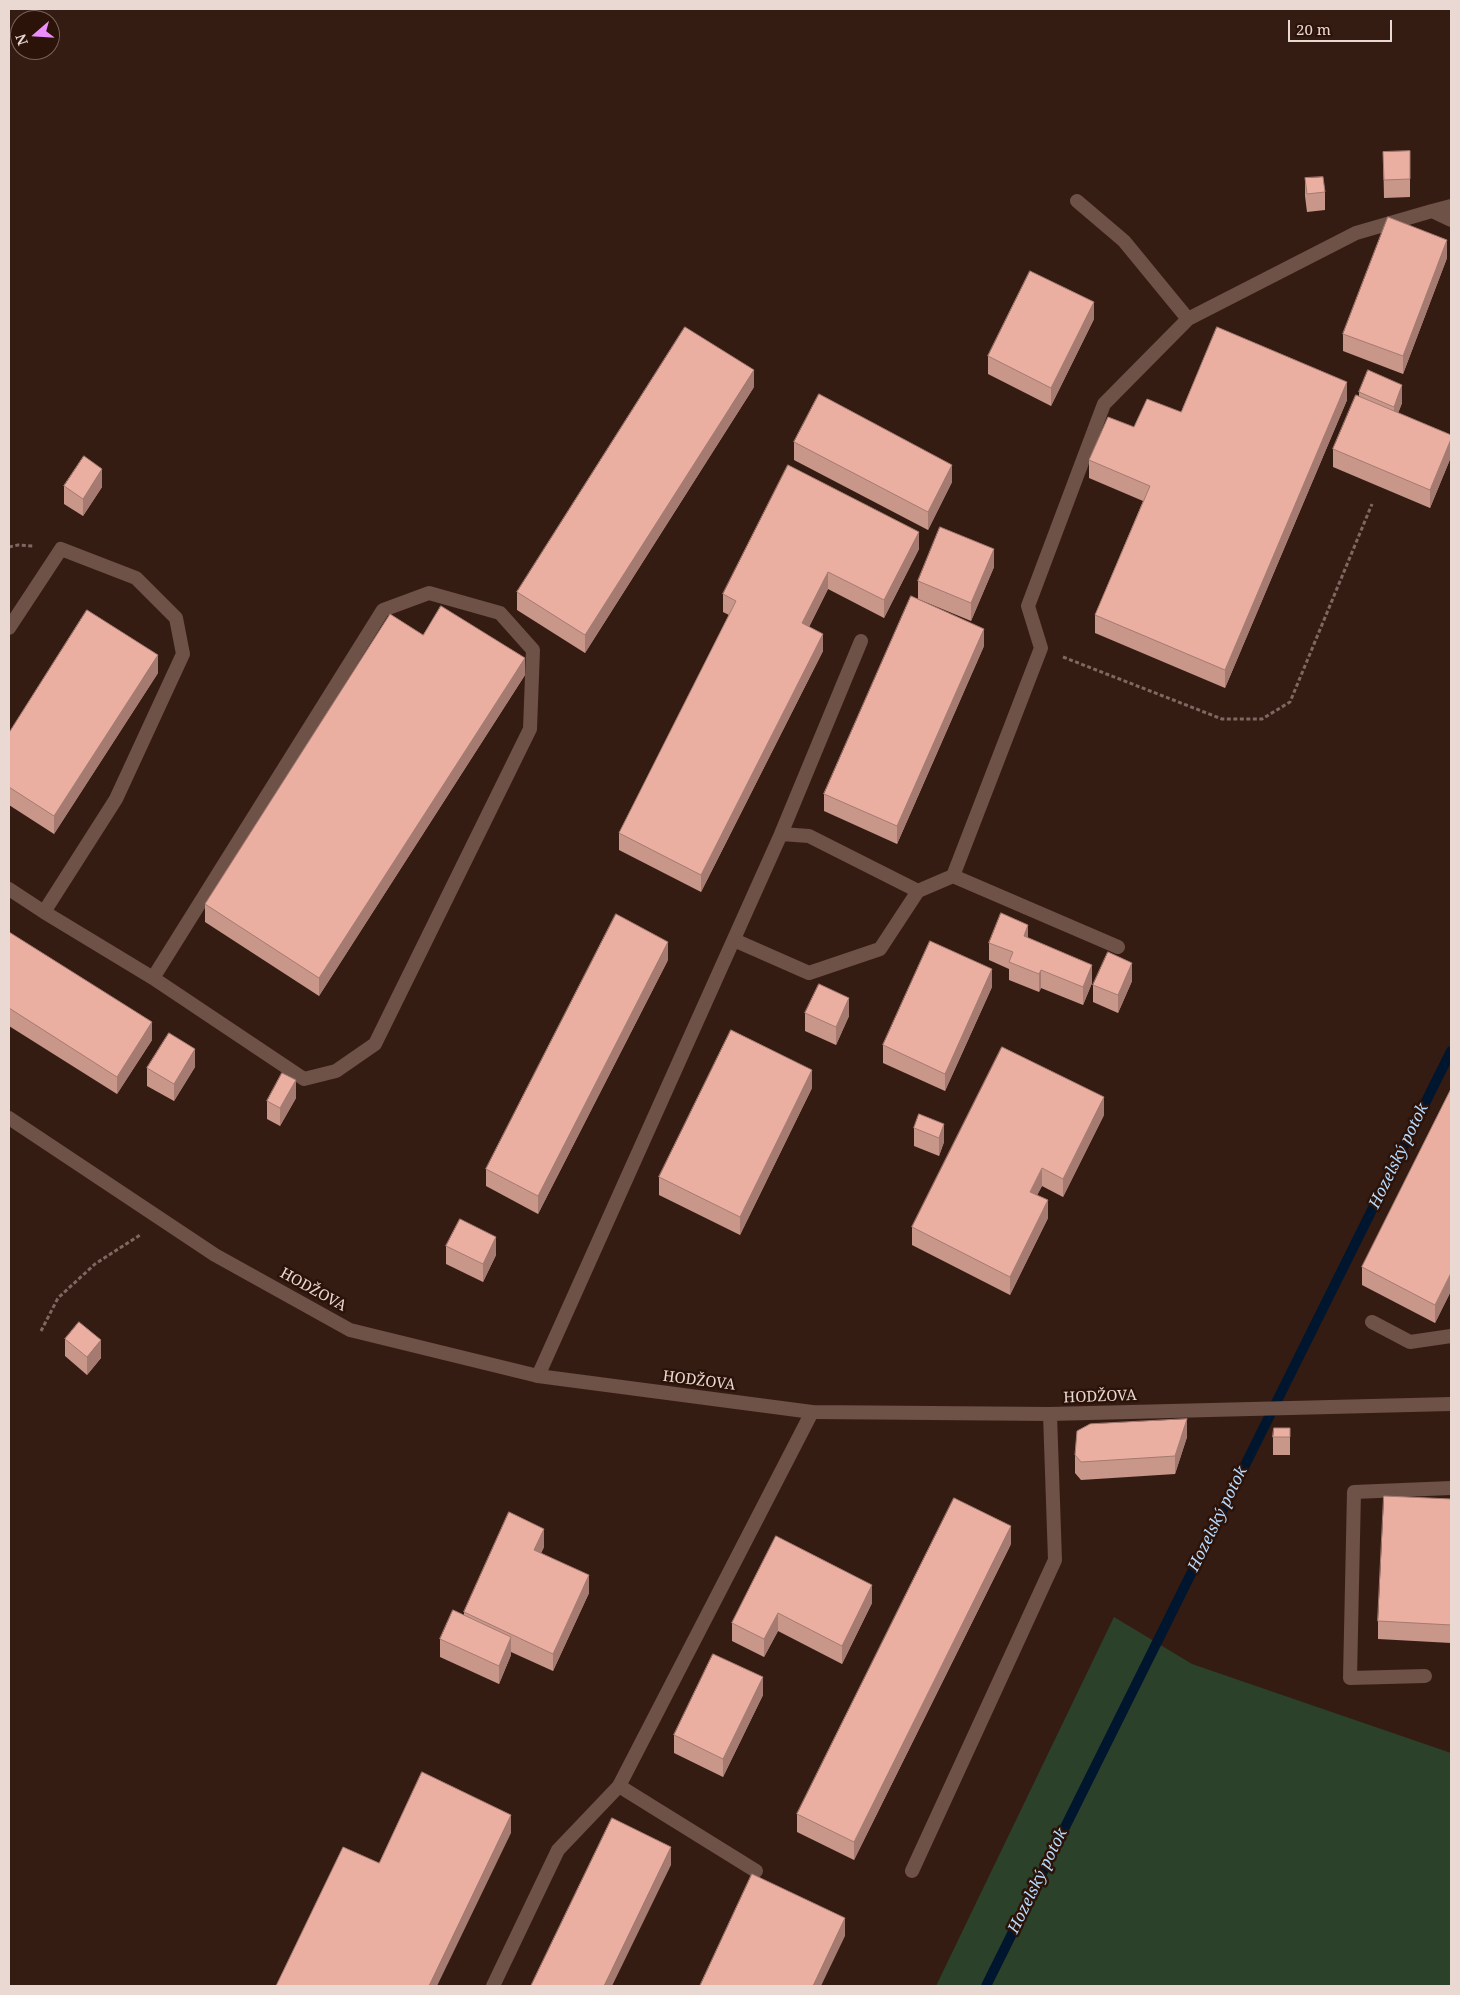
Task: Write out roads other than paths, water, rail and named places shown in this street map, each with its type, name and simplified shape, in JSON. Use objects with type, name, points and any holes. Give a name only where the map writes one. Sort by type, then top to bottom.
[{"type":"street","points":[[1077,201],[1124,241],[1188,319]]},
{"type":"street","points":[[734,940],[809,973],[880,949],[918,891],[953,876],[1041,648],[1028,606],[1104,404],[1188,319],[1356,233],[1451,206]]},
{"type":"street","points":[[1432,211],[1451,220]]},
{"type":"street","points":[[9,628],[61,549],[136,578],[176,618],[183,654],[116,799],[44,912]]},
{"type":"street","points":[[9,889],[152,978],[304,1079],[336,1071],[375,1044],[530,729],[532,650],[500,613],[429,593],[383,610],[152,978]]},
{"type":"street","points":[[538,1376],[781,834],[861,641]]},
{"type":"street","points":[[781,834],[808,836],[918,891]]},
{"type":"street","points":[[953,876],[1118,947]]},
{"type":"street","name":"HODŽOVA","points":[[9,1118],[215,1255],[350,1330],[538,1376],[812,1412],[1050,1414],[1451,1404]]},
{"type":"street","points":[[1372,1322],[1410,1342],[1451,1336]]},
{"type":"street","points":[[493,1986],[558,1850],[619,1786],[812,1412]]},
{"type":"street","points":[[912,1871],[1055,1560],[1050,1414]]},
{"type":"street","points":[[1425,1676],[1350,1678],[1354,1492],[1451,1488]]},
{"type":"street","points":[[619,1786],[756,1871]]},
{"type":"waterway","name":"Hozelský potok","points":[[986,1986],[1451,1051]]}]
